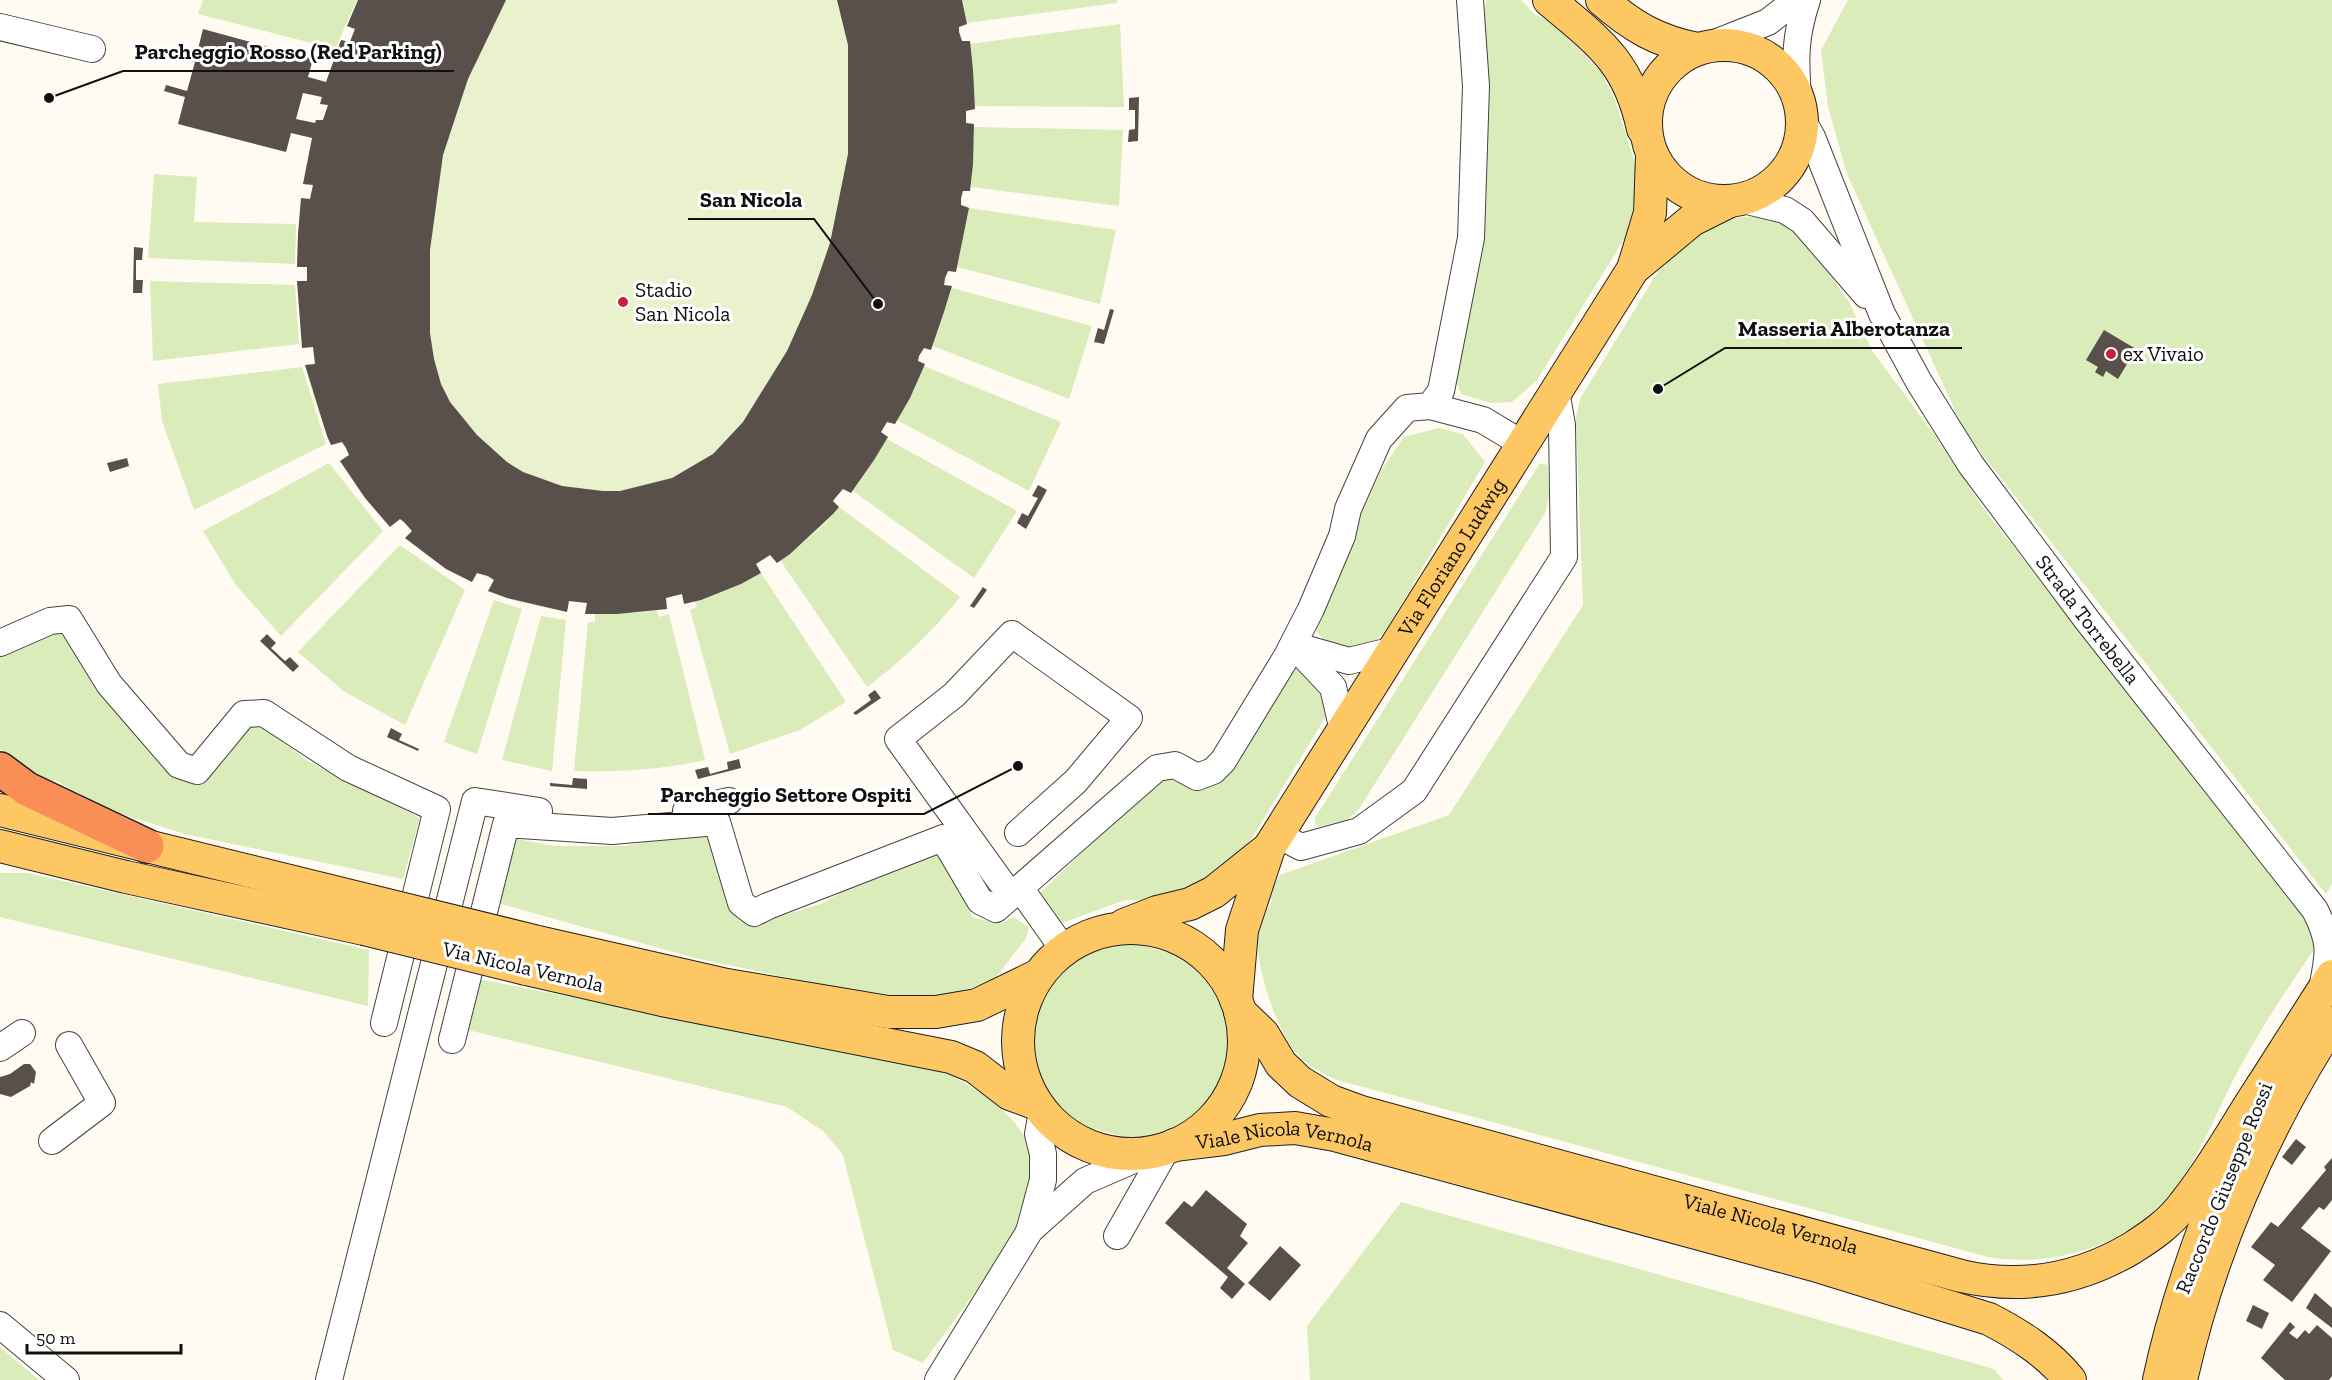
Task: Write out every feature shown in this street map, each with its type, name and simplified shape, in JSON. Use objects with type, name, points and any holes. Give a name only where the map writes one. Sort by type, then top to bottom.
[{"type":"highway","points":[[0,769],[27,789],[147,846]]},
{"type":"main road","points":[[1550,0],[1617,62],[1637,102],[1648,147],[1665,174],[1684,190],[1706,199],[1736,201]]},
{"type":"main road","points":[[1608,5],[1641,30],[1669,43],[1702,47],[1747,48],[1771,59],[1787,75],[1801,108],[1800,142],[1789,166],[1774,183],[1692,220],[1633,269]]},
{"type":"main road","points":[[1633,269],[1650,213],[1646,118],[1651,96],[1661,77],[1677,61],[1702,47]]},
{"type":"main road","name":"Via Floriano Ludwig","points":[[1274,841],[1633,269]]},
{"type":"main road","name":"Via Nicola Vernola","points":[[0,810],[147,846],[367,915],[530,955],[662,1000],[951,1057],[975,1067],[1010,1094],[1040,1108]]},
{"type":"main road","points":[[1040,1108],[1024,1080],[1018,1053],[1018,1025],[1023,1008],[1039,975],[1064,950],[1088,936],[1114,929],[1157,912],[1190,904],[1214,892],[1274,841]]},
{"type":"main road","points":[[1164,1149],[1202,1129],[1224,1105],[1238,1076],[1244,1044],[1238,1006],[1242,930],[1274,841]]},
{"type":"main road","name":"Via Nicola Vernola","points":[[0,846],[126,877],[367,915]]},
{"type":"main road","points":[[0,865],[126,877]]},
{"type":"main road","points":[[1114,929],[1139,928],[1164,933],[1187,943],[1208,958],[1224,977],[1238,1006]]},
{"type":"main road","name":"Via Nicola Vernola","points":[[530,955],[888,1012],[936,1012],[977,1005],[1039,975]]},
{"type":"main road","name":"Raccordo Giuseppe Rossi","points":[[2159,1380],[2180,1294],[2204,1226],[2262,1086],[2327,983]]},
{"type":"main road","name":"Viale Nicola Vernola","points":[[1238,1006],[1263,1034],[1281,1064],[1300,1082],[1331,1101],[1361,1112],[1961,1276],[2002,1284],[2048,1280],[2097,1267],[2165,1225],[2183,1206],[2203,1178],[2262,1086]]},
{"type":"main road","points":[[2181,1380],[2197,1314],[2235,1205],[2282,1106],[2332,1023]]},
{"type":"main road","name":"Viale Nicola Vernola","points":[[1040,1108],[1065,1133],[1092,1147],[1122,1154],[1164,1149],[1260,1130],[1295,1128],[1392,1149],[1814,1265],[1989,1319],[2015,1332],[2041,1350],[2070,1380]]},
{"type":"street","points":[[1430,406],[1441,391],[1472,238],[1476,86],[1470,0]]},
{"type":"street","points":[[1702,47],[1768,22],[1796,0]]},
{"type":"street","points":[[1807,0],[1797,30],[1795,51],[1801,108],[1881,314]]},
{"type":"street","points":[[0,27],[92,49]]},
{"type":"street","points":[[1736,201],[1785,210],[1802,221],[1881,314]]},
{"type":"street","name":"Strada Torrebella","points":[[1881,314],[1919,382],[1971,465],[2010,519],[2324,915],[2328,937],[2327,983]]},
{"type":"street","points":[[1274,841],[1301,847],[1359,831],[1414,791],[1564,557],[1562,425],[1556,391]]},
{"type":"street","points":[[452,1040],[506,824],[612,831],[717,822],[741,903],[754,914],[768,906],[943,838],[980,901],[996,909],[1157,768],[1175,765],[1197,777],[1214,771],[1223,761],[1293,645],[1338,547],[1348,509],[1379,439],[1407,408],[1430,406],[1483,420],[1523,444]]},
{"type":"street","points":[[0,643],[50,621],[69,620],[110,684],[179,765],[197,771],[244,714],[264,713],[348,768],[437,809],[384,1023]]},
{"type":"street","points":[[1018,832],[1076,781],[1129,718],[1012,634],[954,695],[898,739],[1016,892],[1064,950]]},
{"type":"street","points":[[1293,645],[1349,661],[1394,650]]},
{"type":"street","points":[[1293,645],[1322,672],[1333,687],[1343,731]]},
{"type":"street","points":[[329,1380],[475,801],[560,814],[650,816],[705,808],[729,801]]},
{"type":"street","points":[[0,1048],[22,1033]]},
{"type":"street","points":[[52,1141],[102,1103],[69,1045]]},
{"type":"street","points":[[1029,1232],[1043,1180],[1043,1154],[1038,1134],[1040,1108]]},
{"type":"street","points":[[938,1380],[1029,1232],[1085,1181],[1164,1149]]},
{"type":"street","points":[[1117,1236],[1164,1149]]},
{"type":"street","points":[[0,1325],[66,1380]]},
{"type":"green space","points":[[203,0],[357,0],[335,49],[198,14]]},
{"type":"green space","name":"Stadio San Nicola","points":[[358,0],[962,0],[967,24],[959,27],[962,41],[970,41],[975,109],[966,111],[967,123],[974,124],[970,191],[963,191],[961,205],[969,206],[956,272],[948,271],[945,285],[952,286],[931,350],[924,348],[919,356],[910,398],[895,424],[887,422],[881,432],[888,437],[851,493],[843,489],[833,501],[839,507],[820,529],[777,563],[770,555],[756,564],[761,573],[714,595],[684,604],[682,594],[666,598],[667,609],[642,613],[585,614],[586,603],[569,601],[567,612],[518,602],[488,591],[493,580],[477,573],[472,582],[430,558],[405,538],[412,531],[400,519],[390,527],[365,498],[340,461],[349,455],[342,442],[331,445],[315,404],[305,365],[315,364],[313,347],[302,348],[297,281],[307,280],[307,267],[297,267],[298,234],[313,186],[303,184],[316,120],[323,120],[328,105],[320,104],[341,40],[350,42],[354,29],[347,26]]},
{"type":"green space","points":[[962,0],[1117,0],[1117,3],[967,23]]},
{"type":"green space","points":[[1487,0],[1521,0],[1534,14],[1556,24],[1601,72],[1615,100],[1633,157],[1642,198],[1625,238],[1537,380],[1512,402],[1491,403],[1461,394],[1453,373],[1481,16]]},
{"type":"green space","points":[[1848,0],[2332,0],[2332,884],[2326,894],[1965,432],[1847,174],[1828,107],[1821,50]]},
{"type":"green space","points":[[1120,24],[1124,107],[975,106],[970,44]]},
{"type":"green space","points":[[974,127],[1123,130],[1119,206],[971,187]]},
{"type":"green space","points":[[154,174],[197,177],[194,222],[296,224],[295,264],[148,258]]},
{"type":"green space","points":[[969,208],[1116,230],[1100,304],[957,267]]},
{"type":"green space","points":[[1756,216],[1785,220],[1814,251],[1849,302],[1873,352],[1933,433],[1986,512],[2315,925],[2321,939],[2249,1050],[2198,1153],[2181,1180],[2164,1202],[2143,1220],[2120,1235],[2095,1246],[2042,1259],[2015,1260],[1988,1257],[1334,1079],[1309,1065],[1296,1053],[1282,1030],[1269,999],[1260,966],[1258,939],[1261,924],[1272,900],[1268,897],[1280,875],[1449,815],[1583,605],[1576,418],[1580,399],[1676,242],[1719,219]]},
{"type":"green space","points":[[150,281],[295,285],[299,344],[153,361]]},
{"type":"green space","points":[[952,288],[1092,326],[1069,399],[933,346]]},
{"type":"green space","points":[[924,366],[1061,422],[1029,491],[897,420]]},
{"type":"green space","points":[[302,367],[326,444],[194,510],[162,421],[158,384]]},
{"type":"green space","points":[[1439,428],[1463,434],[1485,462],[1387,628],[1369,647],[1358,651],[1333,646],[1320,635],[1312,621],[1380,472],[1404,437]]},
{"type":"green space","points":[[887,439],[1017,511],[974,578],[853,491]]},
{"type":"green space","points":[[329,463],[383,531],[281,636],[236,585],[203,531]]},
{"type":"green space","points":[[1540,463],[1547,465],[1548,469],[1549,497],[1545,513],[1359,809],[1347,820],[1318,827],[1315,824],[1315,818]]},
{"type":"green space","points":[[839,507],[960,597],[916,645],[867,687],[780,560],[820,529]]},
{"type":"green space","points":[[400,545],[465,590],[405,725],[345,692],[298,652]]},
{"type":"green space","points":[[761,573],[846,702],[800,730],[730,754],[690,610],[697,607],[695,601],[741,584]]},
{"type":"green space","points":[[494,600],[522,609],[477,754],[444,742]]},
{"type":"green space","points":[[657,610],[659,617],[669,614],[705,760],[640,770],[574,771],[588,622],[595,622],[595,614]]},
{"type":"green space","points":[[541,616],[566,620],[552,771],[502,760]]},
{"type":"green space","points":[[59,630],[108,700],[196,779],[245,724],[257,723],[308,761],[420,818],[403,879],[185,834],[109,810],[55,780],[43,784],[0,749],[0,653]]},
{"type":"green space","points":[[1290,663],[1327,693],[1331,708],[1252,838],[1225,873],[1163,901],[1125,900],[1062,923],[1035,898],[1160,777],[1185,780],[1202,786]]},
{"type":"green space","points":[[711,830],[733,913],[749,925],[821,904],[879,870],[943,838],[954,857],[972,917],[1000,924],[1013,917],[1029,927],[1026,938],[993,981],[944,996],[899,996],[813,983],[695,958],[497,903],[512,838],[554,846],[625,846]]},
{"type":"green space","points":[[0,873],[28,873],[369,950],[368,1006],[0,917]]},
{"type":"green space","points":[[1129,942],[1173,954],[1198,971],[1216,995],[1230,1023],[1232,1052],[1218,1092],[1197,1120],[1166,1134],[1125,1137],[1073,1123],[1043,1098],[1034,1067],[1030,1032],[1039,998],[1058,973],[1087,954]]},
{"type":"green space","points":[[478,979],[935,1068],[970,1086],[1003,1111],[1017,1125],[1034,1161],[1035,1181],[1031,1199],[1006,1246],[923,1363],[893,1350],[843,1155],[823,1131],[787,1107],[468,1030]]},
{"type":"green space","points":[[1401,1202],[1994,1369],[2003,1380],[1310,1380],[1307,1326]]},
{"type":"green space","points":[[0,1347],[39,1380],[0,1380]]},
{"type":"building","points":[[358,0],[506,0],[468,79],[443,155],[430,250],[430,333],[434,359],[441,384],[450,402],[477,435],[507,462],[523,472],[562,486],[620,491],[672,478],[713,454],[743,422],[787,351],[812,295],[830,243],[848,154],[848,45],[837,0],[962,0],[967,24],[959,27],[959,32],[962,41],[970,41],[973,70],[975,109],[966,111],[966,123],[974,124],[973,164],[970,191],[963,191],[961,198],[961,205],[969,208],[956,272],[948,271],[945,278],[944,285],[952,286],[944,312],[931,350],[924,348],[919,356],[918,361],[925,364],[910,398],[895,424],[887,422],[881,432],[888,437],[874,460],[851,493],[843,489],[836,497],[833,501],[839,507],[833,514],[790,554],[777,563],[770,555],[756,564],[761,573],[741,584],[701,600],[684,604],[682,594],[666,598],[667,609],[617,614],[585,614],[587,603],[569,601],[567,612],[507,598],[488,591],[494,580],[488,576],[477,573],[472,582],[446,569],[405,538],[412,531],[404,522],[400,519],[390,527],[365,498],[340,461],[349,455],[346,448],[342,442],[331,445],[327,436],[305,365],[315,364],[313,347],[302,348],[297,281],[307,281],[307,267],[297,267],[298,234],[301,198],[310,199],[313,185],[303,184],[312,138],[291,133],[286,152],[178,124],[185,97],[164,91],[166,85],[187,91],[195,62],[173,57],[174,51],[196,57],[203,29],[313,59],[308,77],[326,82],[341,40],[350,42],[355,29],[347,26]],"holes":[[[303,93],[322,97],[320,104],[328,105],[323,120],[316,120],[315,123],[296,119]]]},
{"type":"building","points":[[1139,97],[1138,141],[1128,142],[1129,130],[1135,129],[1135,110],[1129,110],[1129,98]]},
{"type":"building","points":[[134,247],[143,248],[142,260],[136,260],[136,280],[143,280],[142,293],[133,293]]},
{"type":"building","points":[[1110,309],[1114,310],[1104,344],[1094,342],[1098,328],[1104,330]]},
{"type":"building","name":"ex Vivaio","points":[[2104,330],[2136,349],[2118,379],[2106,371],[2103,377],[2095,372],[2098,367],[2086,360]]},
{"type":"building","points":[[127,458],[129,466],[110,472],[107,463]]},
{"type":"building","points":[[1038,485],[1047,490],[1026,529],[1017,523],[1022,513],[1028,516],[1038,498],[1032,496]]},
{"type":"building","points":[[983,587],[987,590],[974,608],[970,606]]},
{"type":"building","points":[[267,634],[276,643],[271,648],[285,661],[290,657],[299,666],[293,672],[260,641]]},
{"type":"building","points":[[875,690],[881,698],[856,715],[853,713],[871,700],[868,695]]},
{"type":"building","points":[[391,728],[402,734],[399,740],[419,749],[418,751],[387,737]]},
{"type":"building","points":[[739,759],[741,768],[698,779],[695,770],[708,767],[710,774],[728,769],[727,762]]},
{"type":"building","points":[[573,778],[587,779],[587,789],[550,786],[550,783],[572,785]]},
{"type":"building","points":[[24,1064],[30,1064],[36,1072],[34,1084],[31,1082],[30,1086],[11,1097],[0,1094],[0,1077],[10,1074]]},
{"type":"building","points":[[2296,1139],[2306,1147],[2292,1165],[2282,1157]]},
{"type":"building","points":[[2332,1158],[2332,1200],[2324,1210],[2319,1207],[2301,1228],[2331,1251],[2292,1302],[2263,1280],[2275,1265],[2251,1247],[2271,1222],[2278,1227],[2326,1170],[2324,1167]]},
{"type":"building","points":[[1206,1190],[1247,1224],[1240,1236],[1248,1243],[1227,1268],[1245,1284],[1232,1299],[1220,1288],[1228,1277],[1165,1223],[1184,1201],[1192,1207]]},
{"type":"building","points":[[1280,1246],[1301,1265],[1270,1301],[1248,1283]]},
{"type":"building","points":[[2315,1293],[2332,1308],[2332,1328],[2306,1308]]},
{"type":"building","points":[[2253,1305],[2269,1313],[2262,1329],[2246,1321]]},
{"type":"building","points":[[2290,1322],[2295,1327],[2289,1333],[2297,1339],[2305,1330],[2309,1334],[2317,1325],[2332,1338],[2332,1376],[2329,1380],[2285,1380],[2261,1358]]},
{"type":"place","name":"Parcheggio Rosso (Red Parking)","points":[[49,98]]},
{"type":"place","name":"Stadio San Nicola","points":[[623,302]]},
{"type":"place","name":"San Nicola","points":[[878,304]]},
{"type":"place","name":"ex Vivaio","points":[[2111,354]]},
{"type":"place","name":"Masseria Alberotanza","points":[[1658,389]]},
{"type":"place","name":"Parcheggio Settore Ospiti","points":[[1018,766]]}]
